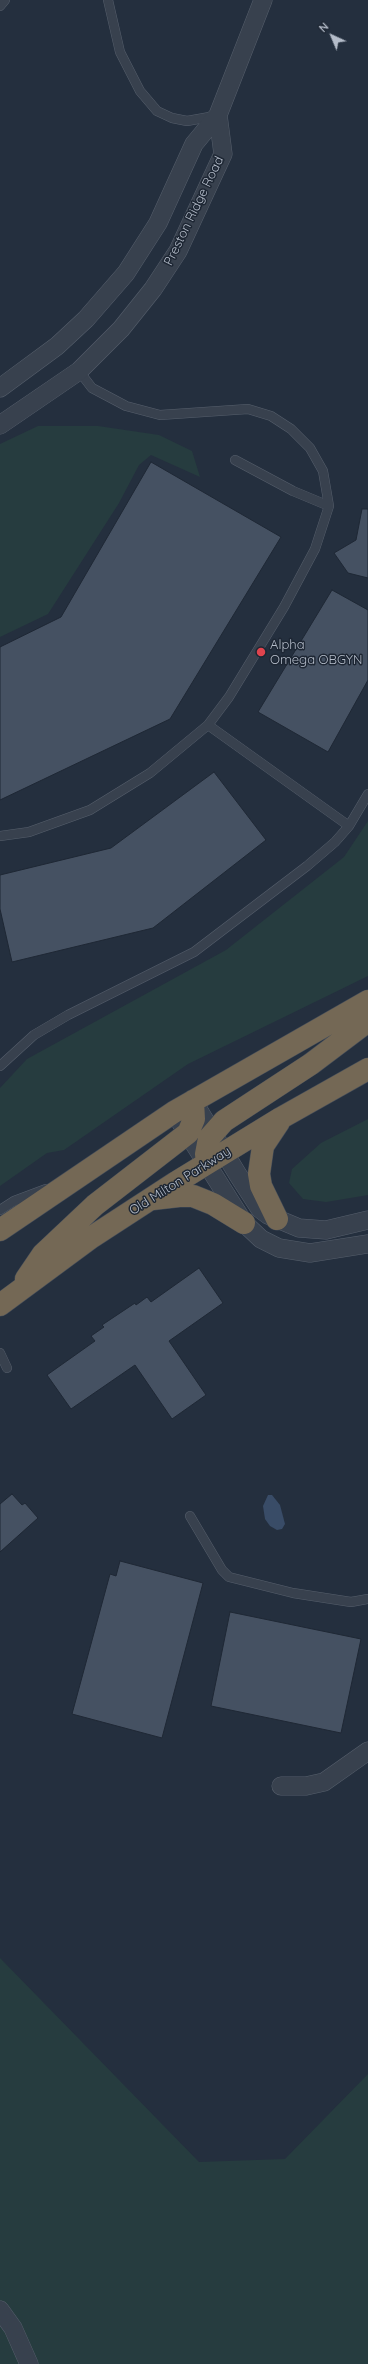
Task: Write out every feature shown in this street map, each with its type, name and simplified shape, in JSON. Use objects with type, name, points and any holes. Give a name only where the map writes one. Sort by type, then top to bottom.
[{"type":"highway","points":[[0,1230],[74,1178],[174,1112],[368,1001]]},
{"type":"highway","points":[[216,1158],[206,1146],[213,1132],[236,1111],[311,1064],[368,1021]]},
{"type":"highway","name":"Old Milton Parkway","points":[[0,1305],[148,1200],[281,1118],[368,1069]]},
{"type":"highway","points":[[17,1292],[43,1254],[95,1205],[188,1133],[194,1119],[194,1101]]},
{"type":"highway","points":[[277,1219],[261,1186],[259,1161],[263,1146],[281,1118]]},
{"type":"highway","points":[[148,1200],[179,1196],[193,1196],[213,1204],[244,1223]]},
{"type":"street","name":"Preston Ridge Road","points":[[0,388],[57,346],[86,319],[126,273],[158,223],[194,144],[218,115],[263,0]]},
{"type":"street","name":"Preston Ridge Road","points":[[0,425],[78,371],[130,317],[153,289],[178,251],[224,154],[218,115]]},
{"type":"street","points":[[194,1101],[213,1132]]},
{"type":"street","points":[[174,1112],[188,1133],[216,1158],[260,1209],[277,1219],[299,1228],[326,1230],[368,1220]]},
{"type":"street","points":[[216,1158],[244,1223],[270,1244],[298,1252],[310,1253],[368,1244]]},
{"type":"street","points":[[281,1786],[306,1786],[324,1782],[368,1751]]},
{"type":"street","points":[[0,2310],[12,2328],[30,2364]]},
{"type":"lane","points":[[0,6],[5,0]]},
{"type":"lane","points":[[108,0],[120,52],[140,91],[156,111],[172,118],[187,121],[218,115]]},
{"type":"lane","points":[[0,836],[28,832],[90,810],[150,773],[208,725],[229,697],[284,607],[315,549],[329,506],[323,471],[310,448],[291,429],[271,416],[248,409],[160,415],[126,406],[92,388],[78,371]]},
{"type":"lane","points":[[235,460],[293,491],[329,506]]},
{"type":"lane","points":[[208,725],[349,826]]},
{"type":"lane","points":[[0,1066],[34,1035],[68,1015],[194,952],[307,866],[349,826],[368,794]]},
{"type":"lane","points":[[0,1210],[14,1201],[74,1178]]},
{"type":"lane","points":[[0,1353],[7,1368],[0,1364]]},
{"type":"lane","points":[[190,1516],[222,1570],[229,1577],[293,1593],[351,1602],[368,1599]]},
{"type":"green space","points":[[38,426],[98,426],[159,435],[192,451],[200,477],[151,455],[139,465],[119,503],[48,614],[0,637],[0,444]]},
{"type":"green space","points":[[368,821],[368,976],[188,1064],[64,1150],[47,1153],[0,1186],[0,1088],[27,1059],[226,950],[344,857]]},
{"type":"green space","points":[[368,1119],[368,1195],[326,1202],[303,1199],[289,1183],[292,1169],[321,1143]]},
{"type":"green space","points":[[0,1958],[199,2162],[285,2159],[368,2074],[368,2364],[0,2364]]},
{"type":"water","points":[[268,1495],[272,1495],[280,1505],[285,1524],[282,1529],[277,1530],[270,1526],[265,1519],[263,1506]]},
{"type":"building","points":[[151,462],[281,537],[170,719],[0,800],[0,647],[61,617]]},
{"type":"building","points":[[362,509],[368,509],[368,578],[348,573],[334,553],[356,540]]},
{"type":"building","points":[[332,590],[368,610],[368,680],[328,752],[258,712]]},
{"type":"building","points":[[214,772],[266,840],[153,928],[12,962],[0,909],[0,875],[111,848]]},
{"type":"building","points":[[199,1268],[223,1303],[169,1341],[206,1395],[172,1419],[135,1365],[71,1409],[47,1375],[95,1341],[91,1336],[104,1327],[102,1325],[135,1303],[136,1305],[147,1297],[151,1302]]},
{"type":"building","points":[[12,1494],[22,1505],[25,1503],[38,1518],[0,1552],[0,1504]]},
{"type":"building","points":[[120,1561],[203,1583],[162,1738],[72,1714],[110,1574],[116,1576]]},
{"type":"building","points":[[230,1612],[361,1639],[341,1733],[211,1706]]},
{"type":"place","name":"Alpha Omega OBGYN","points":[[261,652]]}]
